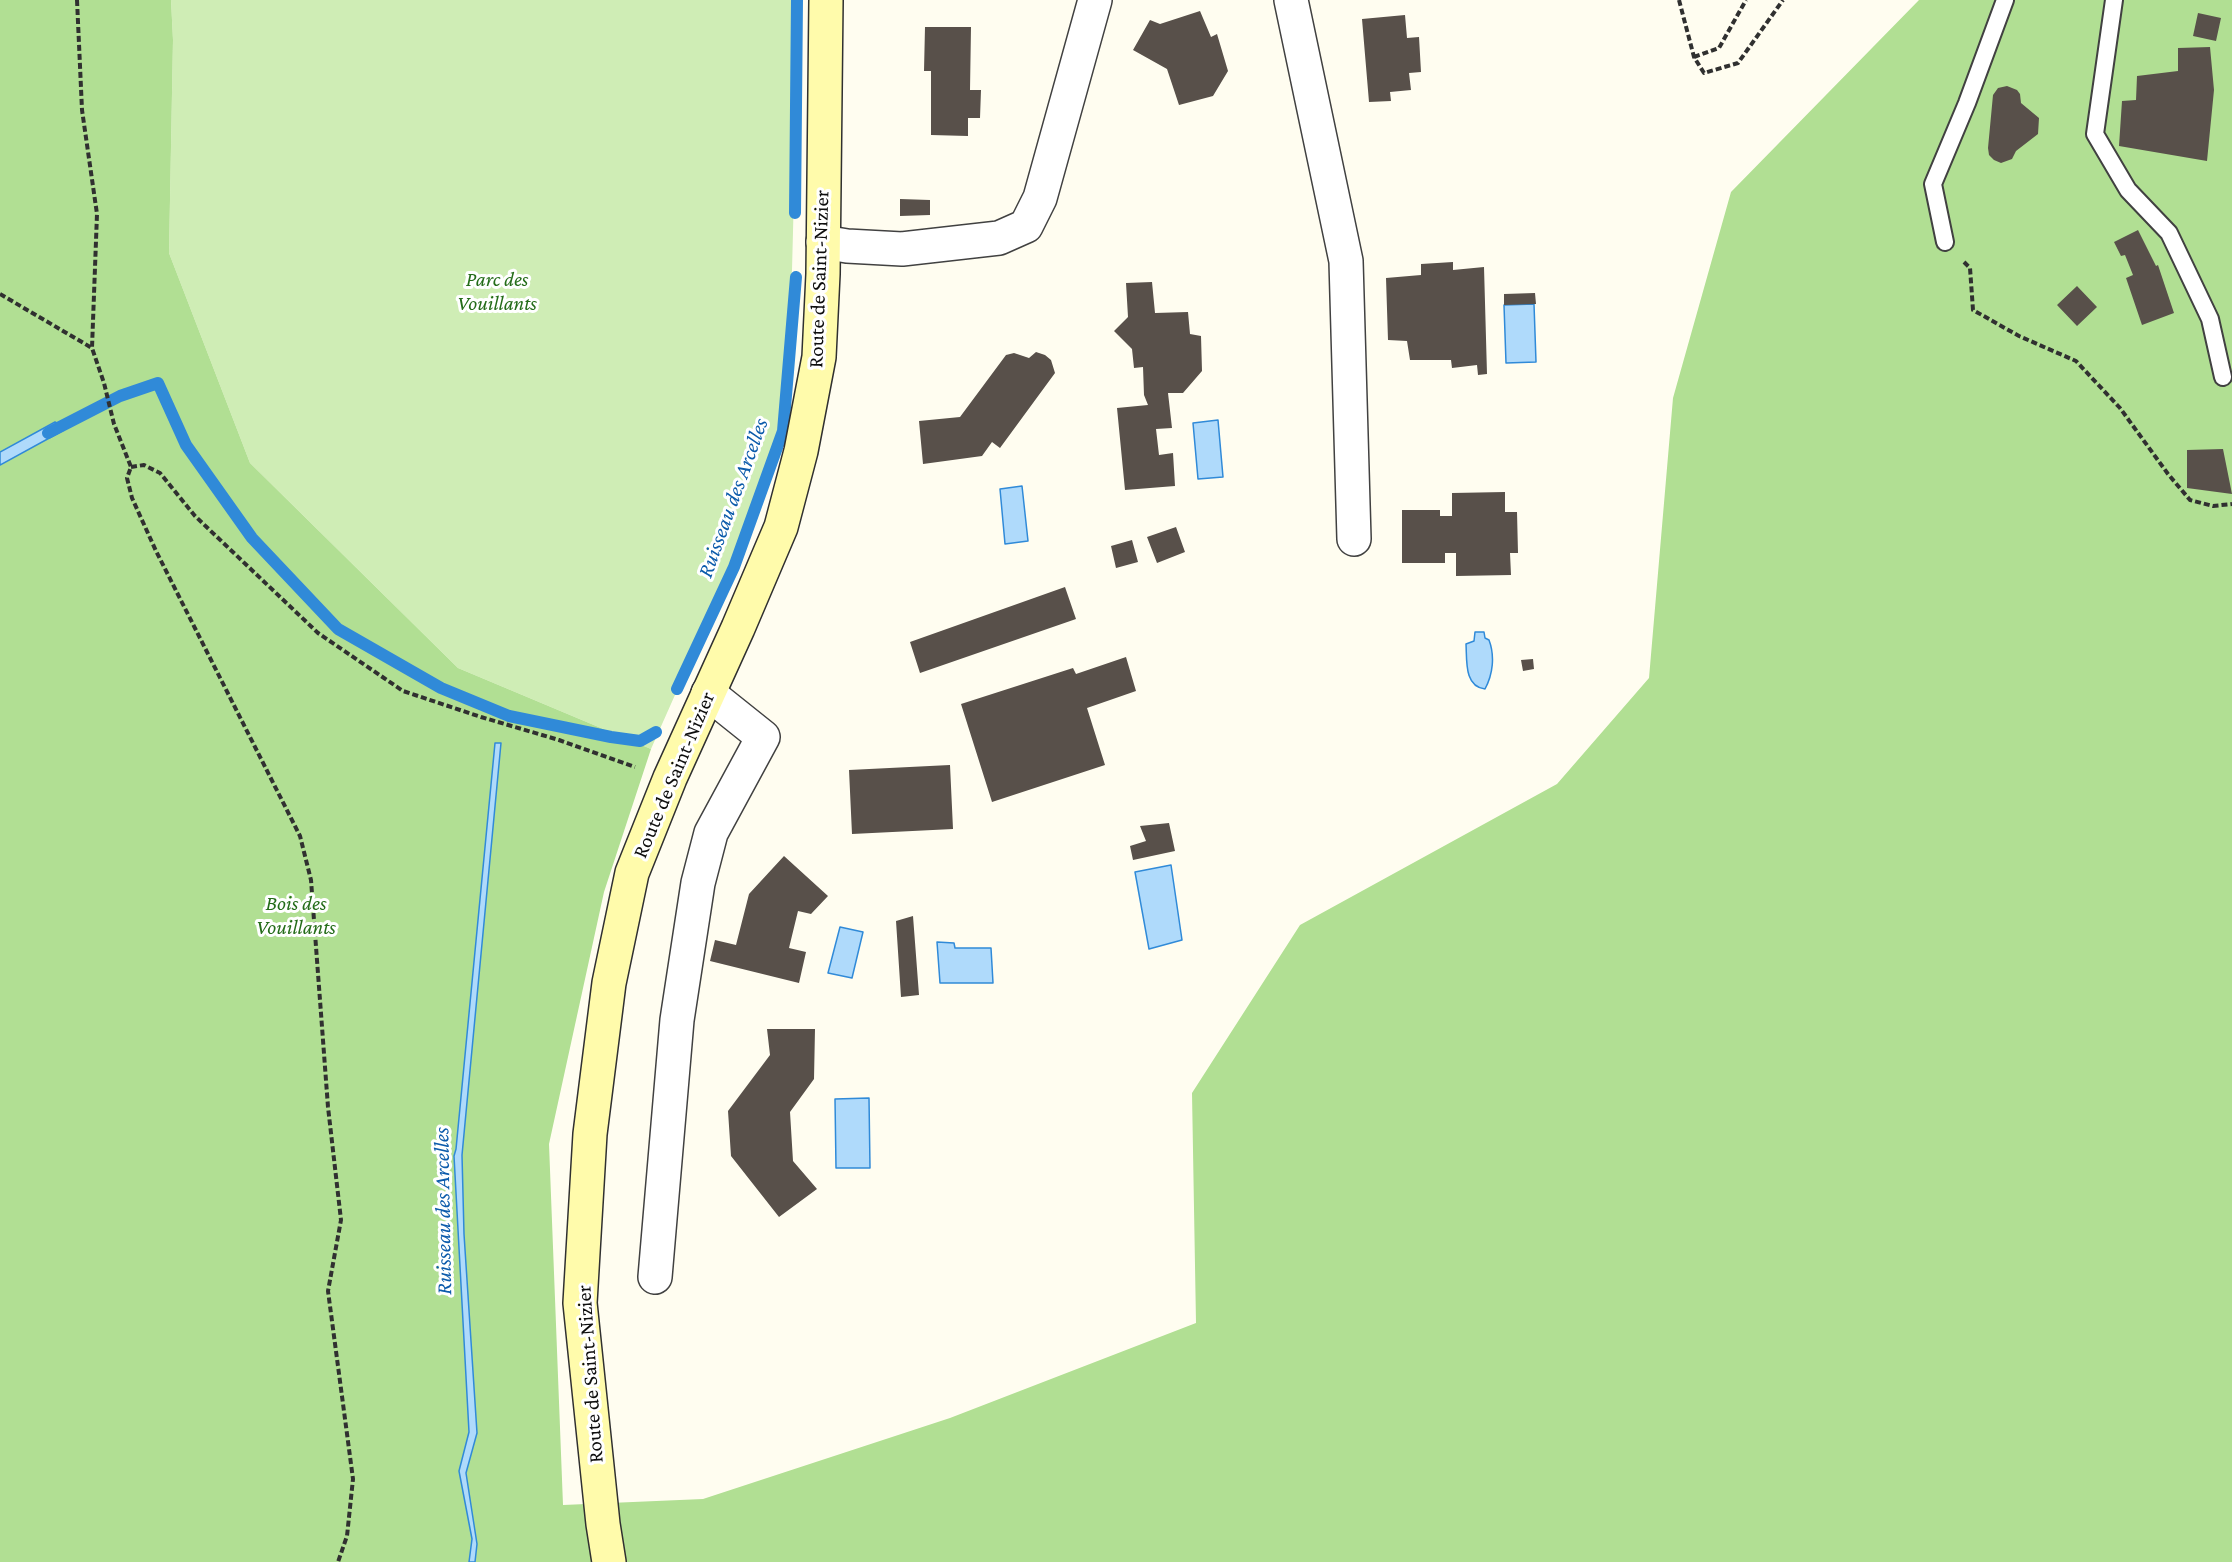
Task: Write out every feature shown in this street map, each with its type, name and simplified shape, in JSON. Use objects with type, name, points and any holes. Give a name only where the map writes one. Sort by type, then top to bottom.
[{"type":"main road","name":"Route de Saint-Nizier","points":[[609,1562],[580,1303],[590,1134],[609,983],[632,873],[670,778],[781,527],[801,451],[819,357],[823,242],[825,0]]},
{"type":"street","points":[[823,242],[902,249],[999,238],[1026,226],[1040,198],[1095,0]]},
{"type":"street","points":[[1291,0],[1346,261],[1354,539]]},
{"type":"street","points":[[655,1277],[677,1020],[698,883],[711,833],[763,737],[708,693]]},
{"type":"lane","points":[[1945,242],[1933,184],[1967,103],[2005,0]]},
{"type":"lane","points":[[2114,0],[2095,134],[2128,190],[2169,233],[2210,319],[2223,377]]},
{"type":"path","points":[[76,0],[81,110],[97,214],[92,348],[114,424],[131,467],[127,478],[132,498],[300,836],[311,880],[328,1107],[341,1220],[328,1291],[353,1479],[347,1536],[338,1562]]},
{"type":"path","points":[[1679,0],[1694,57],[1704,73],[1738,63],[1783,0]]},
{"type":"path","points":[[1694,57],[1719,48],[1746,0]]},
{"type":"path","points":[[1945,242],[1970,268],[1973,310],[2019,336],[2076,361],[2120,408],[2190,500],[2213,507],[2232,504]]},
{"type":"path","points":[[0,294],[92,348]]},
{"type":"path","points":[[131,467],[144,465],[160,473],[195,516],[318,633],[403,691],[670,778]]},
{"type":"green space","name":"Bois des Vouillants","points":[[0,0],[171,0],[173,40],[169,253],[250,463],[458,668],[651,749],[604,892],[549,1144],[563,1505],[703,1499],[950,1418],[1196,1323],[1192,1093],[1300,925],[1557,784],[1649,678],[1673,398],[1731,192],[1919,0],[2232,0],[2232,1562],[0,1562]]},
{"type":"green space","name":"Parc des Vouillants","points":[[171,0],[799,0],[792,270],[778,428],[746,535],[651,749],[458,668],[250,463],[169,253],[173,40]]},
{"type":"water","points":[[1534,304],[1536,362],[1506,363],[1504,305]]},
{"type":"water","points":[[1218,420],[1223,477],[1198,479],[1193,423]]},
{"type":"water","points":[[55,422],[64,430],[0,465],[0,452]]},
{"type":"water","points":[[1022,486],[1028,541],[1005,544],[1000,489]]},
{"type":"water","points":[[1475,632],[1484,632],[1492,652],[1490,677],[1485,689],[1473,683],[1468,672],[1466,644],[1474,641]]},
{"type":"water","points":[[495,743],[501,743],[462,1155],[464,1234],[477,1433],[466,1473],[477,1544],[475,1562],[469,1562],[472,1539],[459,1471],[469,1432],[454,1156]]},
{"type":"water","points":[[1171,865],[1182,940],[1149,949],[1135,872]]},
{"type":"water","points":[[840,927],[863,932],[852,978],[828,973]]},
{"type":"water","points":[[937,942],[954,943],[955,948],[991,948],[993,983],[940,983]]},
{"type":"water","points":[[869,1098],[870,1168],[836,1168],[835,1099]]},
{"type":"building","points":[[1200,11],[1211,37],[1217,34],[1228,71],[1213,96],[1179,105],[1167,69],[1133,50],[1150,20],[1160,24]]},
{"type":"building","points":[[2198,13],[2221,18],[2216,41],[2193,36]]},
{"type":"building","points":[[1405,15],[1407,38],[1419,37],[1421,72],[1409,73],[1411,90],[1390,92],[1391,101],[1369,102],[1362,19]]},
{"type":"building","points":[[925,27],[971,27],[970,90],[981,90],[980,118],[968,118],[968,136],[931,135],[931,71],[924,71]]},
{"type":"building","points":[[2210,47],[2214,90],[2207,161],[2119,146],[2122,101],[2136,100],[2137,76],[2178,71],[2178,48]]},
{"type":"building","points":[[2007,86],[2017,90],[2021,103],[2039,118],[2038,134],[2016,151],[2012,159],[2001,163],[1989,155],[1988,148],[1993,95],[1998,88]]},
{"type":"building","points":[[900,199],[930,200],[930,215],[900,216]]},
{"type":"building","points":[[2138,230],[2156,266],[2158,265],[2174,313],[2142,325],[2126,278],[2133,275],[2125,255],[2121,256],[2114,242]]},
{"type":"building","points":[[1453,262],[1453,270],[1484,267],[1487,374],[1478,375],[1477,365],[1452,368],[1451,360],[1410,360],[1407,341],[1388,340],[1386,278],[1421,275],[1421,264]]},
{"type":"building","points":[[1152,282],[1155,313],[1188,312],[1190,334],[1201,336],[1202,371],[1183,393],[1168,393],[1172,428],[1156,429],[1159,455],[1173,453],[1175,486],[1125,490],[1117,408],[1148,405],[1144,395],[1143,367],[1134,368],[1132,349],[1114,331],[1128,317],[1126,283]]},
{"type":"building","points":[[2077,286],[2097,307],[2077,326],[2057,305]]},
{"type":"building","points":[[1535,293],[1536,304],[1504,305],[1504,294]]},
{"type":"building","points":[[1036,352],[1051,360],[1055,373],[1000,448],[992,442],[982,456],[923,464],[919,421],[960,417],[1006,355],[1014,353],[1029,358]]},
{"type":"building","points":[[2223,449],[2232,494],[2187,488],[2187,450]]},
{"type":"building","points":[[1505,492],[1505,512],[1517,512],[1518,553],[1510,553],[1511,575],[1456,576],[1456,553],[1445,553],[1445,563],[1402,563],[1402,510],[1440,510],[1440,516],[1452,516],[1452,493]]},
{"type":"building","points":[[1176,527],[1185,552],[1157,563],[1147,537]]},
{"type":"building","points":[[1132,540],[1138,562],[1116,568],[1111,546]]},
{"type":"building","points":[[1065,587],[1076,619],[920,673],[910,642]]},
{"type":"building","points":[[1126,657],[1136,691],[1087,708],[1105,765],[992,802],[961,704],[1073,668],[1076,674]]},
{"type":"building","points":[[1533,659],[1534,669],[1523,671],[1521,660]]},
{"type":"building","points":[[950,765],[953,829],[852,834],[849,770]]},
{"type":"building","points":[[1169,823],[1175,851],[1133,860],[1130,846],[1146,841],[1140,826]]},
{"type":"building","points":[[784,856],[828,896],[811,914],[798,911],[789,948],[806,952],[799,983],[710,961],[715,940],[736,945],[749,894]]},
{"type":"building","points":[[913,916],[919,995],[901,997],[896,921]]},
{"type":"building","points":[[767,1029],[815,1029],[814,1079],[790,1112],[793,1161],[817,1189],[779,1217],[731,1156],[728,1111],[770,1055]]},
{"type":"waterway","name":"Ruisseau des Arcelles","points":[[795,213],[797,0]]},
{"type":"waterway","name":"Ruisseau des Arcelles","points":[[677,689],[734,567],[783,431],[796,277]]},
{"type":"waterway","points":[[48,433],[120,396],[158,383],[186,445],[252,538],[338,629],[441,688],[509,716],[640,741],[656,732]]}]
